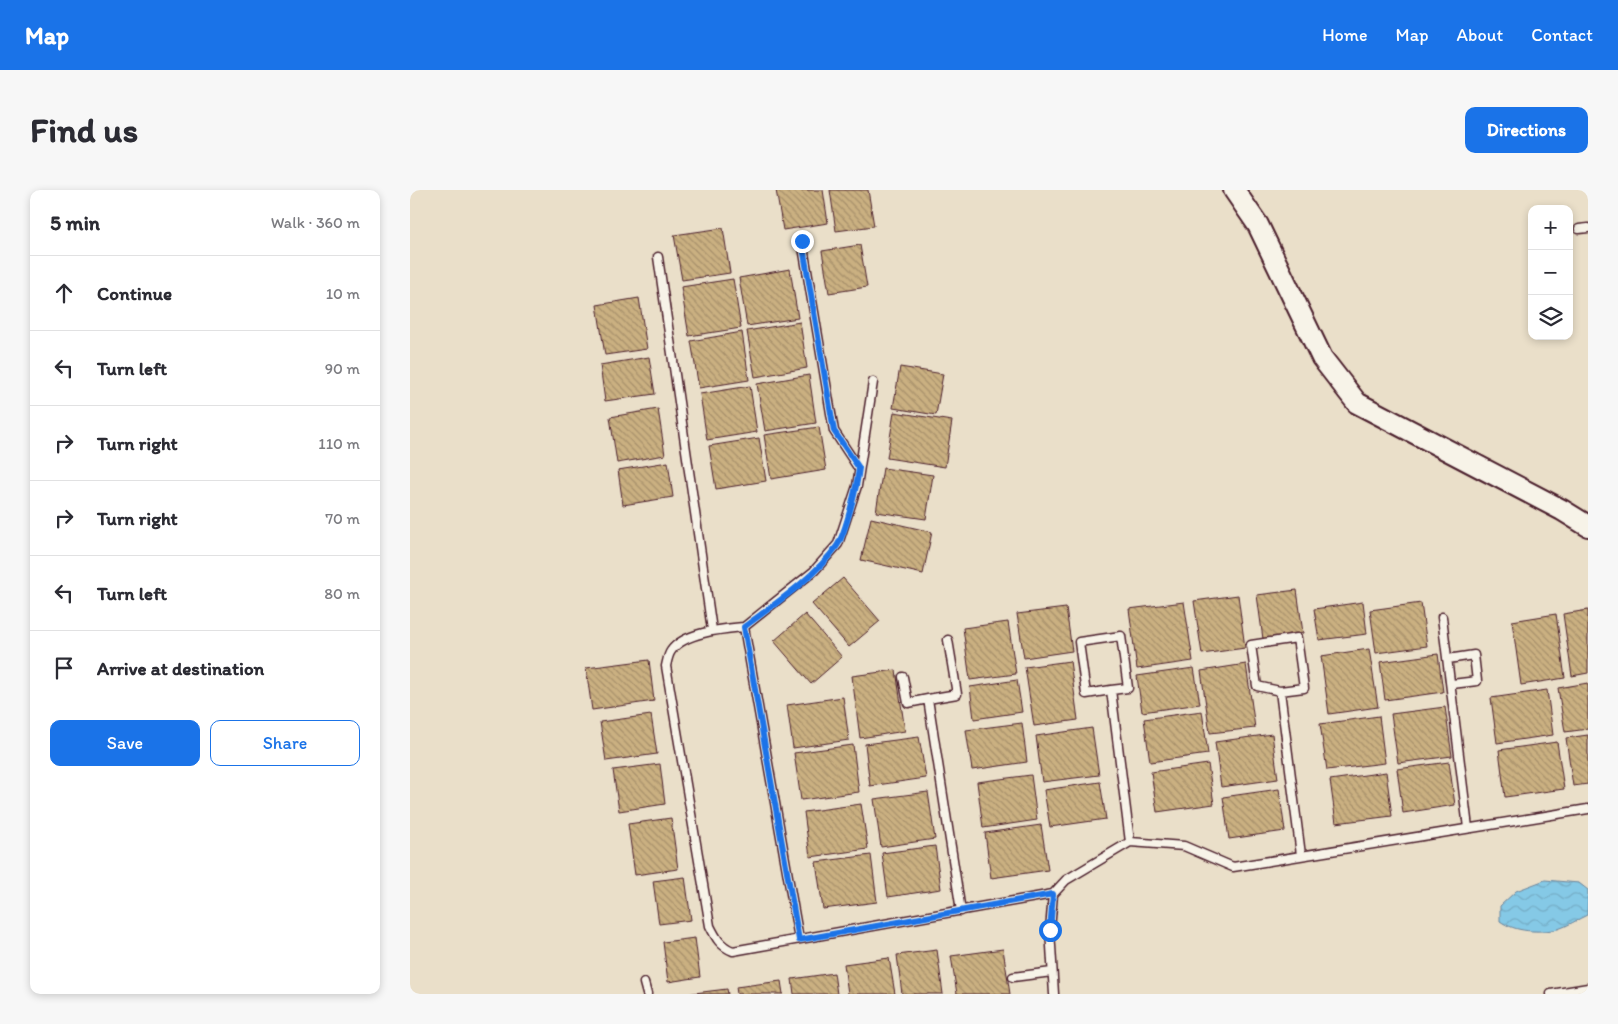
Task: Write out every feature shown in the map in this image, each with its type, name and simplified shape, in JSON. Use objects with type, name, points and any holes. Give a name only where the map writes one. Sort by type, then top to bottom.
[{"type":"street","points":[[1234,190],[1258,225],[1322,358],[1357,403],[1562,510],[1588,526]]},
{"type":"lane","points":[[1579,230],[1588,228]]},
{"type":"lane","points":[[802,241],[834,431],[859,468]]},
{"type":"lane","points":[[658,257],[712,630]]},
{"type":"lane","points":[[873,382],[857,486],[838,544],[814,571],[744,627],[712,630],[680,642],[670,651],[666,666],[710,926],[717,940],[733,951],[1053,894],[1066,880],[1130,842],[1184,846],[1233,866],[1588,809]]},
{"type":"lane","points":[[1442,617],[1452,684],[1468,828]]},
{"type":"lane","points":[[744,627],[799,940]]},
{"type":"lane","points":[[1121,636],[1128,688],[1111,690],[1086,694],[1079,642],[1121,636]]},
{"type":"lane","points":[[1297,638],[1304,688],[1280,691],[1257,686],[1251,645],[1297,638]]},
{"type":"lane","points":[[903,677],[908,703],[957,694],[948,640]]},
{"type":"lane","points":[[1448,658],[1474,655],[1477,681],[1452,684]]},
{"type":"lane","points":[[1111,690],[1130,842]]},
{"type":"lane","points":[[1280,691],[1301,855]]},
{"type":"lane","points":[[928,699],[961,911]]},
{"type":"lane","points":[[1053,894],[1050,930],[1054,994]]},
{"type":"lane","points":[[1013,977],[1052,972]]},
{"type":"lane","points":[[644,983],[647,994]]},
{"type":"lane","points":[[1551,994],[1588,988]]},
{"type":"water","points":[[1545,880],[1579,883],[1588,890],[1587,915],[1562,928],[1543,931],[1528,931],[1506,925],[1500,921],[1500,906],[1516,891]]},
{"type":"building","points":[[776,190],[823,190],[828,223],[783,230]]},
{"type":"building","points":[[830,190],[868,190],[874,226],[836,231]]},
{"type":"building","points":[[723,228],[730,273],[682,280],[674,235]]},
{"type":"building","points":[[860,245],[867,287],[829,293],[822,251]]},
{"type":"building","points":[[790,269],[798,318],[747,326],[739,278]]},
{"type":"building","points":[[733,279],[741,328],[689,336],[681,287]]},
{"type":"building","points":[[639,298],[647,349],[605,355],[597,305]]},
{"type":"building","points":[[800,322],[807,368],[755,377],[747,331]]},
{"type":"building","points":[[742,332],[749,380],[699,388],[691,341]]},
{"type":"building","points":[[649,357],[655,394],[605,401],[600,365]]},
{"type":"building","points":[[900,367],[943,374],[936,415],[893,408]]},
{"type":"building","points":[[809,375],[816,423],[765,431],[757,384]]},
{"type":"building","points":[[750,386],[757,432],[707,440],[700,394]]},
{"type":"building","points":[[658,409],[665,455],[617,463],[610,417]]},
{"type":"building","points":[[894,412],[952,421],[945,467],[887,458]]},
{"type":"building","points":[[819,427],[826,470],[771,479],[764,435]]},
{"type":"building","points":[[759,438],[766,481],[716,489],[709,446]]},
{"type":"building","points":[[668,462],[673,497],[623,505],[618,470]]},
{"type":"building","points":[[883,468],[933,475],[926,519],[876,512]]},
{"type":"building","points":[[871,518],[932,532],[923,574],[861,560]]},
{"type":"building","points":[[843,578],[880,621],[849,647],[812,604]]},
{"type":"building","points":[[1297,590],[1303,633],[1263,639],[1257,595]]},
{"type":"building","points":[[1238,595],[1245,648],[1202,654],[1194,601]]},
{"type":"building","points":[[1184,602],[1193,661],[1137,669],[1129,609]]},
{"type":"building","points":[[1363,602],[1367,634],[1319,640],[1314,609]]},
{"type":"building","points":[[1421,603],[1427,646],[1376,653],[1370,610]]},
{"type":"building","points":[[1066,608],[1072,651],[1024,658],[1017,614]]},
{"type":"building","points":[[1588,610],[1588,673],[1572,676],[1563,614]]},
{"type":"building","points":[[805,614],[842,657],[811,684],[774,641]]},
{"type":"building","points":[[1556,614],[1565,678],[1521,685],[1512,621]]},
{"type":"building","points":[[1008,622],[1016,674],[970,680],[963,628]]},
{"type":"building","points":[[1369,649],[1378,707],[1329,714],[1321,656]]},
{"type":"building","points":[[1438,654],[1443,692],[1385,700],[1380,662]]},
{"type":"building","points":[[649,660],[654,701],[592,710],[586,668]]},
{"type":"building","points":[[1070,661],[1078,720],[1034,726],[1025,667]]},
{"type":"building","points":[[1246,664],[1255,728],[1210,733],[1201,671]]},
{"type":"building","points":[[1194,668],[1200,704],[1142,712],[1137,676]]},
{"type":"building","points":[[896,670],[905,731],[860,738],[852,676]]},
{"type":"building","points":[[1017,680],[1022,712],[974,719],[970,687]]},
{"type":"building","points":[[1588,683],[1588,729],[1565,732],[1558,688]]},
{"type":"building","points":[[1547,690],[1553,735],[1497,743],[1491,698]]},
{"type":"building","points":[[843,697],[849,740],[793,748],[787,705]]},
{"type":"building","points":[[1445,707],[1452,756],[1398,763],[1391,714]]},
{"type":"building","points":[[1202,711],[1208,754],[1150,762],[1144,719]]},
{"type":"building","points":[[651,715],[657,754],[606,761],[600,722]]},
{"type":"building","points":[[1379,716],[1385,763],[1327,770],[1320,724]]},
{"type":"building","points":[[1022,723],[1027,762],[972,770],[966,730]]},
{"type":"building","points":[[1092,728],[1099,775],[1042,782],[1036,736]]},
{"type":"building","points":[[1272,734],[1278,779],[1221,787],[1215,742]]},
{"type":"building","points":[[1588,735],[1588,784],[1573,786],[1566,738]]},
{"type":"building","points":[[919,737],[926,778],[870,786],[865,744]]},
{"type":"building","points":[[1557,742],[1564,789],[1505,797],[1499,750]]},
{"type":"building","points":[[853,745],[859,792],[801,800],[794,753]]},
{"type":"building","points":[[1449,762],[1455,805],[1403,813],[1397,769]]},
{"type":"building","points":[[660,764],[665,804],[619,811],[613,770]]},
{"type":"building","points":[[1208,764],[1214,804],[1157,812],[1151,772]]},
{"type":"building","points":[[1386,772],[1392,816],[1336,823],[1330,780]]},
{"type":"building","points":[[1031,775],[1037,820],[983,828],[977,782]]},
{"type":"building","points":[[1100,782],[1106,819],[1050,827],[1044,790]]},
{"type":"building","points":[[1279,789],[1285,831],[1229,839],[1223,797]]},
{"type":"building","points":[[928,792],[935,839],[881,847],[874,799]]},
{"type":"building","points":[[861,804],[868,849],[810,857],[804,812]]},
{"type":"building","points":[[671,818],[678,869],[635,875],[628,824]]},
{"type":"building","points":[[1041,825],[1048,870],[991,878],[985,833]]},
{"type":"building","points":[[935,846],[941,889],[888,897],[882,853]]},
{"type":"building","points":[[871,855],[877,902],[823,909],[816,862]]},
{"type":"building","points":[[685,877],[691,920],[659,924],[653,881]]},
{"type":"building","points":[[695,938],[700,977],[668,982],[663,942]]},
{"type":"building","points":[[1003,949],[1010,994],[957,994],[951,956]]},
{"type":"building","points":[[937,950],[943,994],[902,994],[897,955]]},
{"type":"building","points":[[889,958],[895,994],[848,994],[844,964]]},
{"type":"building","points":[[834,973],[837,994],[794,994],[792,979]]},
{"type":"building","points":[[781,981],[783,994],[737,994],[736,987]]},
{"type":"building","points":[[727,989],[728,994],[686,994]]},
{"type":"route","points":[[802,241],[834,431],[859,468],[857,486],[838,544],[814,571],[788,594],[744,627],[799,940],[1053,894],[1050,930]]}]
